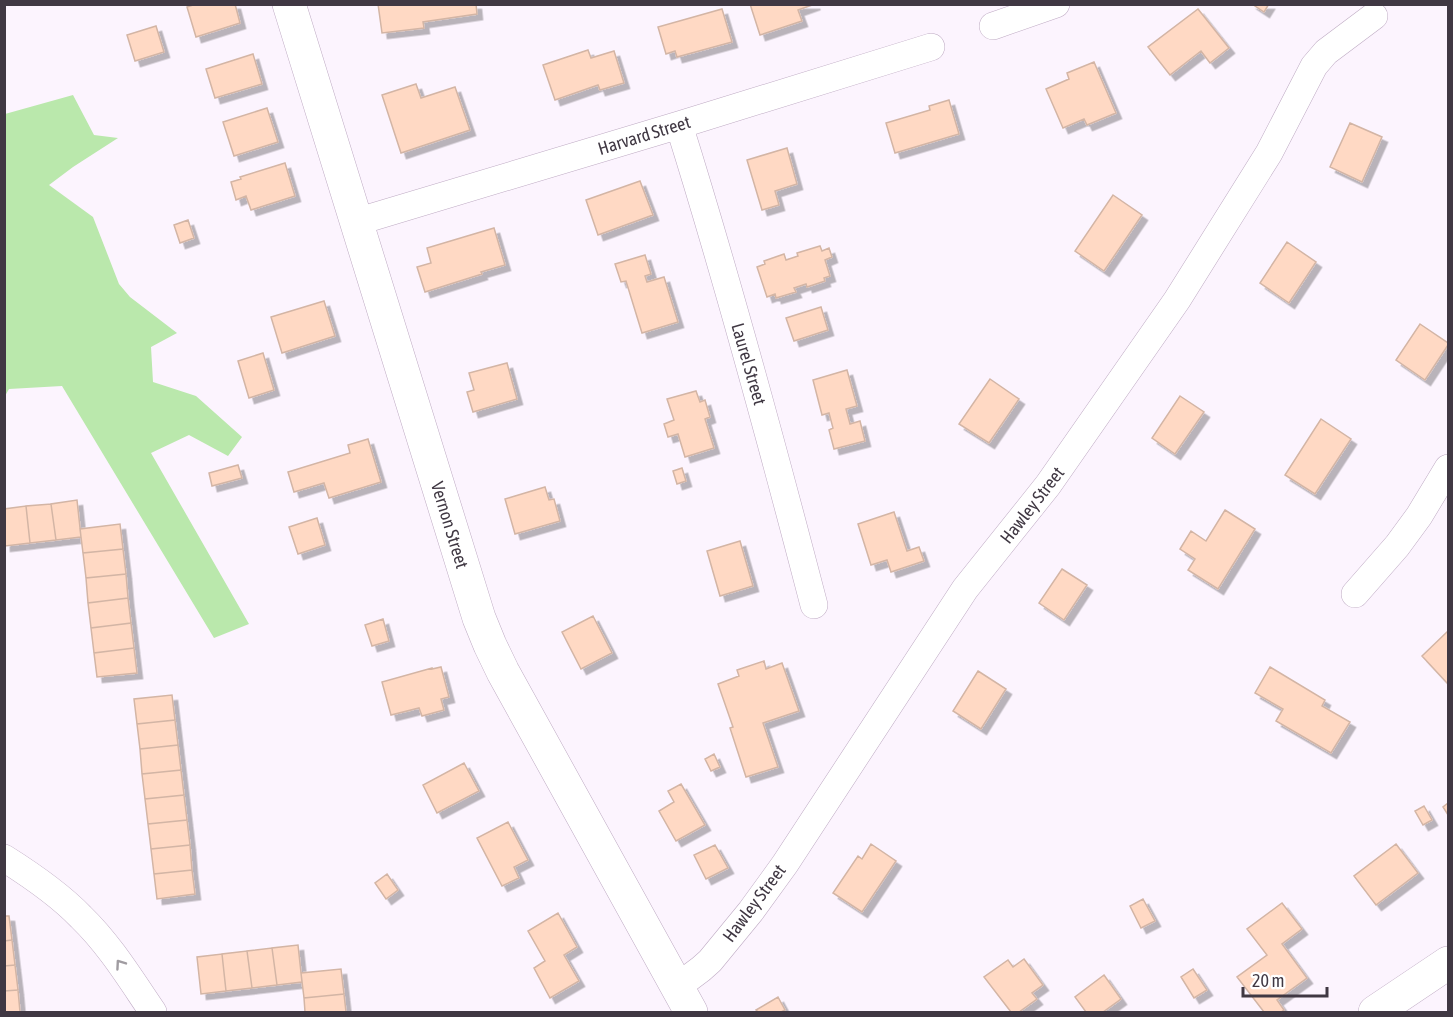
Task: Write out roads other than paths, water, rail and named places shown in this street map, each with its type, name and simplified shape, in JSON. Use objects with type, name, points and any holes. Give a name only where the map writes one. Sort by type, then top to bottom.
[{"type":"street","name":"Vernon Street","points":[[289,4],[478,618],[490,645],[684,1000]]},
{"type":"street","points":[[993,26],[1056,4]]},
{"type":"street","name":"Hawley Street","points":[[684,1000],[701,969],[710,961],[768,887],[965,589],[1071,455],[1177,300],[1269,153],[1314,66],[1326,52],[1374,16]]},
{"type":"street","name":"Harvard Street","points":[[356,222],[931,47]]},
{"type":"street","name":"Laurel Street","points":[[679,125],[713,235],[814,605]]},
{"type":"street","points":[[1355,594],[1397,546],[1449,468]]},
{"type":"street","points":[[4,858],[48,888],[82,917],[111,951],[153,1012]]},
{"type":"street","points":[[1382,1010],[1449,963]]}]
